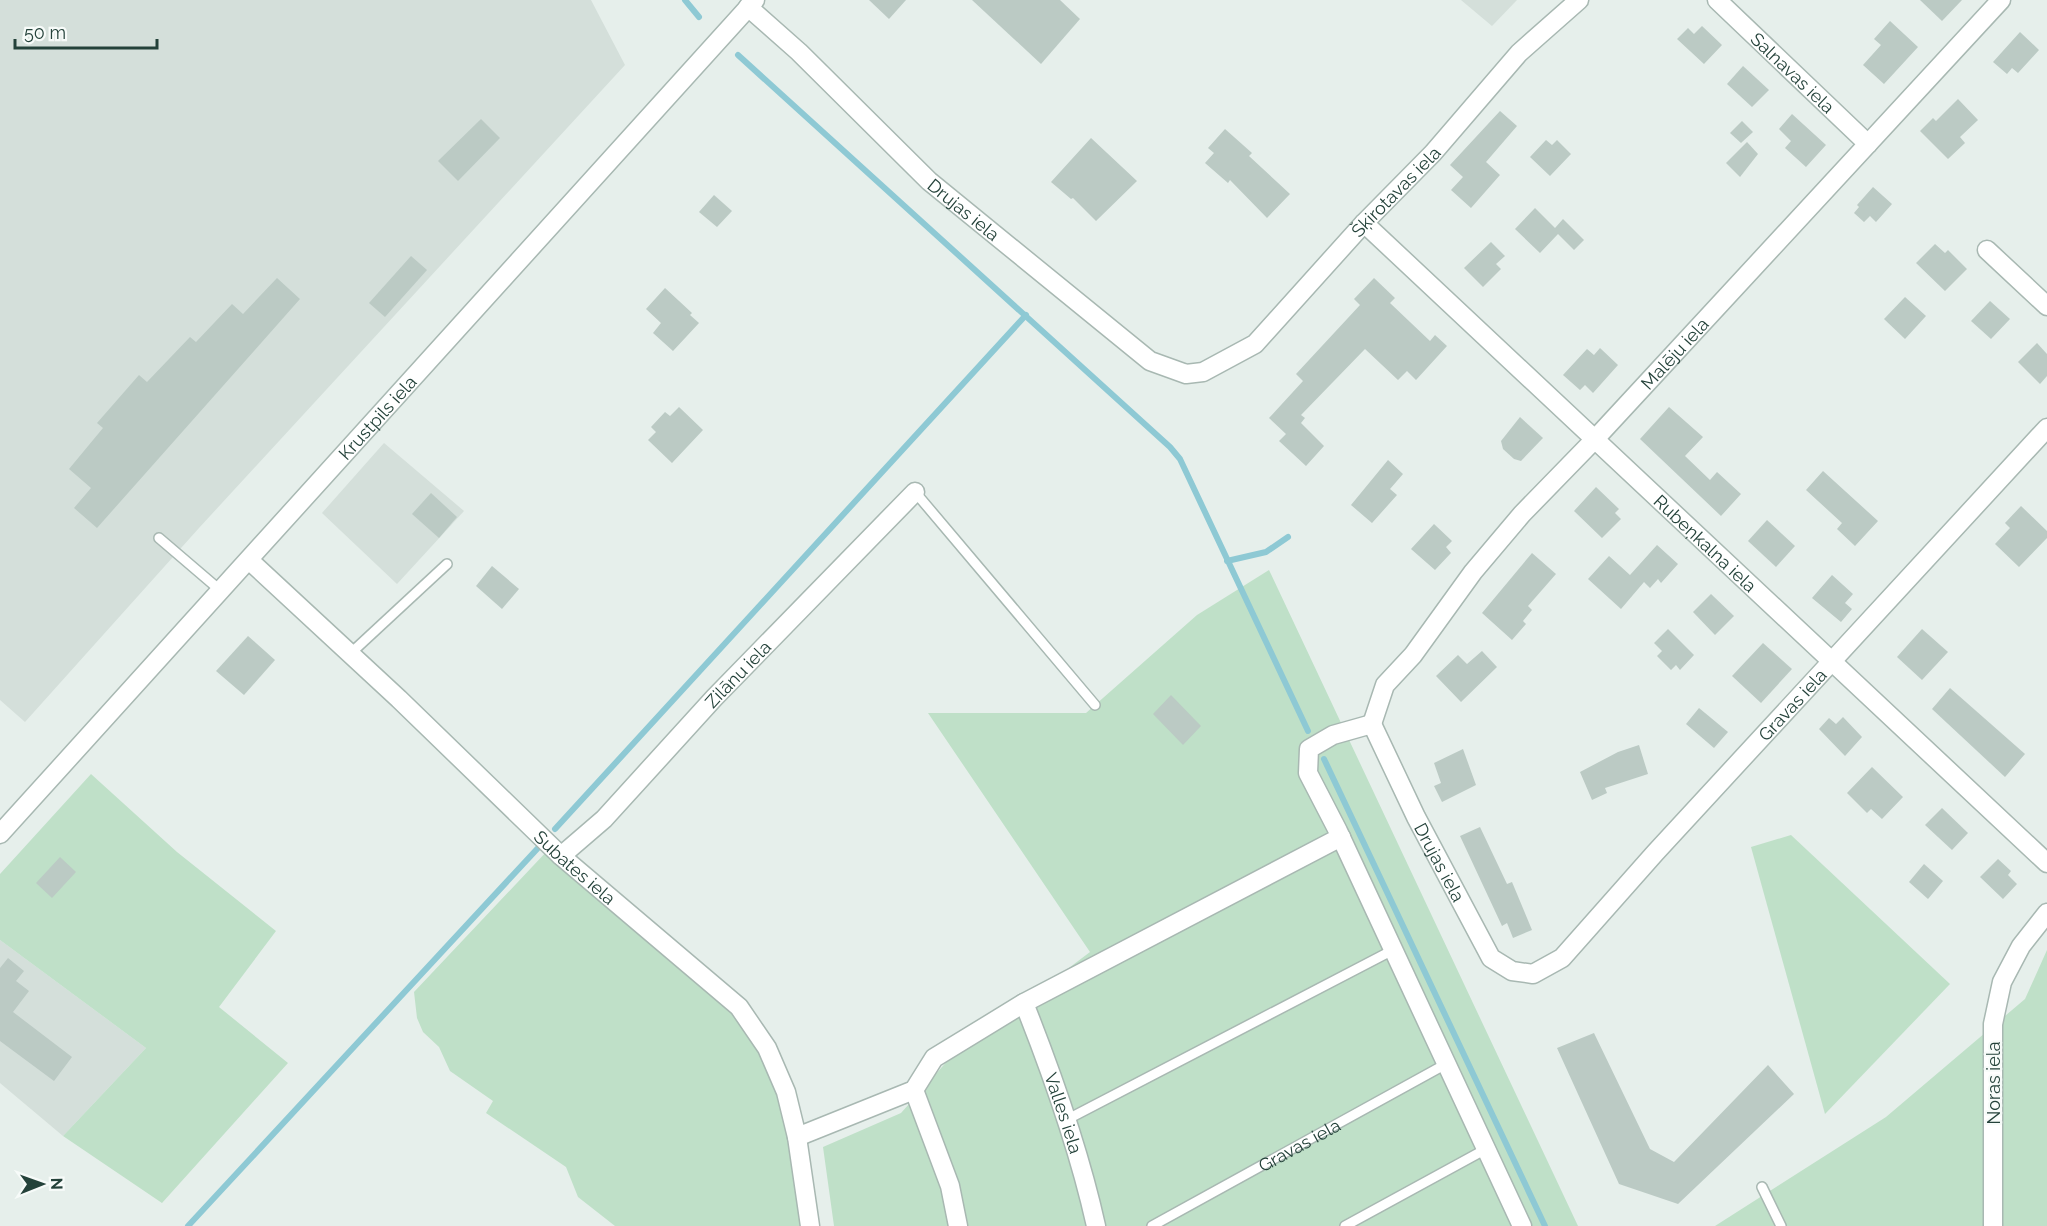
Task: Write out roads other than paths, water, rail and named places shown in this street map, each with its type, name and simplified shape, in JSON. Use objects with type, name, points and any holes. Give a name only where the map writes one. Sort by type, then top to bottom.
[{"type":"street","name":"Šķirotavas iela","points":[[1203,372],[1255,344],[1364,223],[1422,165],[1519,53],[1579,0]]},
{"type":"street","name":"Salnavas iela","points":[[1717,0],[1868,144]]},
{"type":"street","name":"Malēju iela","points":[[1372,724],[1385,685],[1413,655],[1473,572],[1522,514],[1596,438],[2001,0]]},
{"type":"street","name":"Drujas iela","points":[[752,4],[930,181],[1150,361],[1186,375],[1203,372]]},
{"type":"street","name":"Krustpils iela","points":[[0,834],[752,4]]},
{"type":"street","name":"Rubeņkalna iela","points":[[1364,223],[2047,863]]},
{"type":"street","points":[[1987,250],[2047,306]]},
{"type":"street","name":"Gravas iela","points":[[1533,974],[1562,958],[1655,853],[2047,428]]},
{"type":"street","name":"Zilānu iela","points":[[561,856],[604,819],[714,698],[915,492]]},
{"type":"street","name":"Subates iela","points":[[249,560],[351,653],[561,856],[739,1007],[767,1048],[786,1092],[797,1137],[810,1226]]},
{"type":"street","name":"Drujas iela","points":[[1372,724],[1416,817],[1491,958],[1512,971],[1533,974]]},
{"type":"street","points":[[1372,724],[1333,735],[1309,749],[1308,773],[1341,837],[1522,1226]]},
{"type":"street","points":[[797,1137],[914,1090],[934,1058],[1024,1003],[1341,837]]},
{"type":"street","name":"Noras iela","points":[[1993,1226],[1993,1024],[2002,982],[2021,946],[2047,913]]},
{"type":"street","name":"Valles iela","points":[[1024,1003],[1068,1119],[1096,1226]]},
{"type":"street","points":[[914,1090],[950,1186],[957,1226]]},
{"type":"lane","points":[[915,492],[1095,705]]},
{"type":"lane","points":[[159,538],[221,591]]},
{"type":"lane","points":[[351,653],[447,564]]},
{"type":"lane","points":[[1068,1119],[1394,950]]},
{"type":"lane","name":"Gravas iela","points":[[1152,1226],[1446,1064]]},
{"type":"lane","points":[[1344,1226],[1486,1149]]},
{"type":"lane","points":[[1762,1187],[1781,1226]]},
{"type":"waterway","points":[[685,0],[699,17]]},
{"type":"waterway","points":[[738,55],[1170,447],[1180,459],[1308,731]]},
{"type":"waterway","points":[[555,829],[1026,315]]},
{"type":"waterway","points":[[1227,561],[1266,552],[1288,537]]},
{"type":"waterway","points":[[1324,759],[1545,1226]]},
{"type":"waterway","points":[[188,1226],[538,848]]}]
